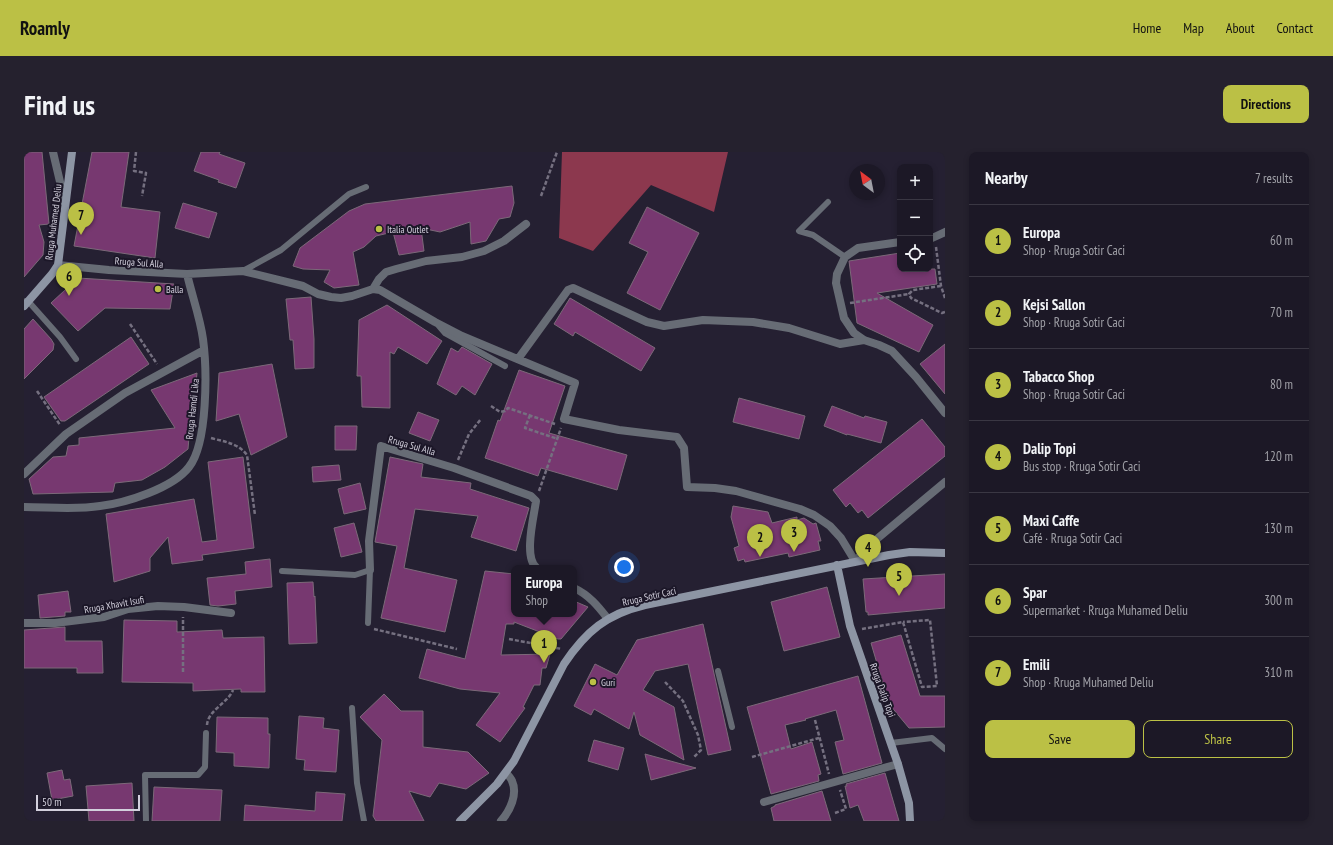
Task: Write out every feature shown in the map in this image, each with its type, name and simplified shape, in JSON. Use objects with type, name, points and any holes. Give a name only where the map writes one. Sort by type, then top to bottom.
[{"type":"main road","name":"Rruga Muhamed Deliu","points":[[25,302],[52,274],[58,265],[72,152]]},
{"type":"main road","name":"Rruga Sotir Caci","points":[[460,821],[486,796],[514,761],[572,651],[595,628],[608,619],[631,609],[855,561],[910,552],[945,553]]},
{"type":"main road","name":"Rruga Dalip Topi","points":[[837,565],[852,631],[898,764],[909,803],[910,821]]},
{"type":"street","points":[[53,152],[65,206]]},
{"type":"street","points":[[526,224],[504,241],[484,251],[462,257],[426,261],[386,272],[379,279],[373,289],[380,290],[435,322],[482,345],[574,383],[564,419],[619,430],[677,437],[684,448],[687,487],[715,488],[736,491],[807,512],[830,526],[841,538],[855,561],[878,538],[945,482]]},
{"type":"street","points":[[933,237],[945,232]]},
{"type":"street","points":[[897,242],[858,248],[845,257],[837,274],[836,283],[844,318],[854,333],[864,340],[892,352],[945,413]]},
{"type":"street","name":"Rruga Sul Alla","points":[[58,265],[88,269],[187,274],[243,271],[303,286],[318,294],[341,298],[373,289]]},
{"type":"street","name":"Rruga Hamdi Lika","points":[[24,507],[100,506],[148,494],[172,481],[189,468],[196,456],[201,435],[204,412],[206,369],[200,322],[187,274]]},
{"type":"street","points":[[518,359],[568,290],[573,288],[647,322],[664,326],[703,320],[753,322],[789,328],[840,344],[864,340]]},
{"type":"street","points":[[24,474],[66,434],[125,393],[204,350]]},
{"type":"street","name":"Rruga Sul Alla","points":[[370,570],[369,541],[381,446],[454,468],[531,496],[536,501],[530,549],[530,558],[533,565]]},
{"type":"street","points":[[577,590],[595,602],[608,619]]},
{"type":"street","name":"Rruga Xhavit Isufi","points":[[24,623],[55,623],[104,617],[128,609],[158,606],[184,607],[231,613]]},
{"type":"street","points":[[764,802],[898,764]]},
{"type":"street","points":[[501,821],[506,816],[512,802],[514,789],[512,781],[506,772]]},
{"type":"lane","name":"Rruga Sul Alla","points":[[243,271],[281,250],[349,194],[366,187]]},
{"type":"lane","points":[[828,202],[799,231],[813,235],[845,257]]},
{"type":"lane","points":[[25,302],[60,337],[76,359]]},
{"type":"lane","points":[[435,322],[445,333],[505,366]]},
{"type":"lane","name":"Rruga Sul Alla","points":[[368,623],[370,570]]},
{"type":"lane","points":[[282,571],[355,576],[370,570]]},
{"type":"lane","points":[[718,671],[732,727]]},
{"type":"lane","points":[[352,708],[357,782],[364,821]]},
{"type":"lane","points":[[146,821],[145,775],[198,776],[205,767],[206,733]]},
{"type":"lane","points":[[891,744],[932,738],[945,749]]},
{"type":"path","points":[[136,152],[134,171],[146,173],[142,196]]},
{"type":"path","points":[[541,196],[557,152]]},
{"type":"path","points":[[941,243],[936,246],[941,286],[945,298]]},
{"type":"path","points":[[852,302],[909,294],[913,290],[941,286]]},
{"type":"path","points":[[909,294],[911,298],[942,313],[945,312]]},
{"type":"path","points":[[130,324],[162,372]]},
{"type":"path","points":[[36,391],[66,434]]},
{"type":"path","points":[[491,406],[500,412],[505,411],[508,408],[557,424],[559,418],[564,419]]},
{"type":"path","points":[[530,415],[525,428],[558,439]]},
{"type":"path","points":[[454,468],[469,434],[481,419]]},
{"type":"path","points":[[542,483],[560,434]]},
{"type":"path","points":[[201,435],[230,442],[242,449],[247,455],[255,515]]},
{"type":"path","points":[[183,672],[184,607]]},
{"type":"path","points":[[852,631],[903,622],[930,620],[937,686],[922,687],[903,622]]},
{"type":"path","points":[[368,623],[371,628],[457,649]]},
{"type":"path","points":[[509,639],[555,647]]},
{"type":"path","points":[[665,682],[683,701],[698,734],[701,750],[694,757]]},
{"type":"path","points":[[207,721],[217,708],[231,696],[233,690]]},
{"type":"path","points":[[815,720],[828,772]]},
{"type":"path","points":[[752,757],[819,738]]},
{"type":"path","points":[[836,813],[846,809],[838,781]]},
{"type":"shaded area","points":[[562,152],[728,152],[714,212],[651,185],[593,251],[559,238]]},
{"type":"building","points":[[24,152],[42,152],[49,224],[39,225],[44,242],[43,255],[24,277]]},
{"type":"building","points":[[92,152],[129,152],[121,207],[160,212],[155,258],[74,246]]},
{"type":"building","points":[[201,152],[220,152],[219,154],[245,163],[236,188],[194,171]]},
{"type":"building","points":[[512,186],[514,203],[510,217],[499,219],[486,241],[471,244],[470,222],[440,232],[421,228],[424,251],[399,255],[393,232],[376,236],[364,247],[353,252],[359,285],[334,288],[324,282],[330,270],[303,269],[293,266],[300,248],[349,211],[365,204]]},
{"type":"building","points":[[183,203],[217,213],[209,238],[175,228]]},
{"type":"building","points":[[647,207],[699,233],[660,310],[627,293],[648,252],[629,243]]},
{"type":"building","points":[[897,253],[897,272],[933,272],[933,269],[935,269],[937,284],[877,293],[933,325],[919,352],[857,323],[849,261]]},
{"type":"building","points":[[78,278],[174,284],[170,309],[105,308],[78,331],[51,303]]},
{"type":"building","points":[[311,297],[314,339],[314,368],[295,369],[293,340],[290,340],[286,299]]},
{"type":"building","points":[[570,298],[655,348],[641,371],[575,332],[573,336],[554,324]]},
{"type":"building","points":[[387,305],[442,341],[427,364],[398,347],[394,354],[390,352],[390,408],[362,407],[361,376],[357,376],[359,320]]},
{"type":"building","points":[[33,319],[54,344],[53,350],[24,379],[24,329]]},
{"type":"building","points":[[131,337],[149,364],[65,421],[61,421],[44,397]]},
{"type":"building","points":[[945,344],[945,394],[920,364]]},
{"type":"building","points":[[462,347],[492,364],[475,395],[462,386],[456,395],[437,384],[451,348],[458,352]]},
{"type":"building","points":[[272,364],[287,437],[251,455],[239,414],[216,421],[219,373]]},
{"type":"building","points":[[519,370],[565,386],[549,433],[627,455],[617,490],[541,468],[538,476],[485,458],[498,420],[500,421]]},
{"type":"building","points":[[197,373],[193,413],[191,413],[188,449],[165,467],[142,480],[115,483],[113,492],[33,494],[29,479],[53,457],[66,456],[68,446],[79,445],[79,438],[175,428],[151,390]]},
{"type":"building","points":[[739,398],[805,416],[799,439],[733,422]]},
{"type":"building","points":[[832,406],[864,418],[865,416],[887,422],[881,443],[847,435],[824,426]]},
{"type":"building","points":[[418,412],[439,420],[430,441],[409,433]]},
{"type":"building","points":[[922,419],[945,447],[945,456],[868,518],[862,510],[858,513],[850,503],[846,507],[833,490]]},
{"type":"building","points":[[335,426],[357,426],[356,450],[335,450]]},
{"type":"building","points":[[243,457],[254,548],[202,555],[203,560],[172,564],[168,537],[150,558],[150,571],[114,582],[106,514],[194,499],[202,542],[217,540],[208,462]]},
{"type":"building","points":[[390,457],[423,464],[421,477],[471,483],[470,489],[529,508],[516,551],[471,537],[478,516],[415,509],[404,568],[457,580],[445,632],[381,618],[397,546],[375,542]]},
{"type":"building","points":[[339,465],[341,480],[313,482],[312,467]]},
{"type":"building","points":[[360,483],[366,509],[344,514],[338,489]]},
{"type":"building","points":[[733,506],[768,512],[772,523],[797,517],[797,520],[804,518],[813,524],[816,523],[821,541],[818,541],[820,550],[789,557],[788,553],[745,562],[744,559],[738,561],[734,548],[739,546],[731,517]]},
{"type":"building","points":[[354,523],[362,552],[341,557],[334,528]]},
{"type":"building","points":[[270,559],[272,587],[235,591],[236,604],[218,606],[210,605],[207,578],[246,574],[245,562]]},
{"type":"building","points":[[485,571],[511,574],[511,617],[577,617],[577,602],[588,607],[561,639],[514,622],[514,624],[506,624],[501,655],[550,654],[546,668],[542,668],[540,685],[534,685],[523,707],[525,708],[500,742],[476,725],[500,693],[460,689],[419,678],[427,649],[465,659]]},
{"type":"building","points":[[945,574],[945,608],[868,615],[868,612],[866,612],[863,579]]},
{"type":"building","points":[[313,582],[317,643],[289,644],[287,583]]},
{"type":"building","points":[[827,587],[840,637],[784,651],[771,602]]},
{"type":"building","points":[[68,591],[71,612],[65,612],[65,616],[40,618],[38,595]]},
{"type":"building","points":[[124,620],[177,621],[177,632],[222,630],[223,638],[264,637],[265,692],[241,692],[241,689],[193,691],[193,683],[122,682]]},
{"type":"building","points":[[703,624],[731,750],[708,755],[688,664],[655,671],[643,690],[674,707],[684,760],[640,735],[634,712],[629,729],[594,709],[591,715],[574,706],[595,664],[617,675],[637,640]]},
{"type":"building","points":[[65,627],[65,641],[102,641],[103,673],[77,673],[77,668],[24,668],[24,630]]},
{"type":"building","points":[[901,635],[920,696],[945,696],[945,727],[909,728],[889,704],[871,643]]},
{"type":"building","points":[[858,676],[882,763],[843,774],[835,742],[844,740],[836,710],[785,725],[791,749],[812,742],[821,774],[818,775],[819,781],[771,794],[747,707]]},
{"type":"building","points":[[384,694],[401,711],[423,711],[423,747],[468,752],[489,773],[466,789],[439,783],[430,797],[409,791],[424,821],[376,821],[373,816],[382,740],[360,717]]},
{"type":"building","points":[[299,716],[324,718],[323,728],[339,730],[336,772],[304,770],[305,760],[296,759]]},
{"type":"building","points":[[217,717],[268,718],[268,734],[270,734],[269,768],[234,766],[234,753],[216,752]]},
{"type":"building","points":[[594,740],[624,748],[618,770],[588,761]]},
{"type":"building","points":[[645,754],[696,768],[651,780]]},
{"type":"building","points":[[62,770],[64,780],[70,779],[73,796],[52,800],[47,773]]},
{"type":"building","points":[[885,773],[899,821],[864,821],[858,805],[850,808],[845,786],[847,786],[846,784]]},
{"type":"building","points":[[132,783],[134,821],[89,821],[86,786]]},
{"type":"building","points":[[154,787],[222,790],[220,821],[152,821]]},
{"type":"building","points":[[822,791],[831,821],[774,821],[771,808],[775,805]]},
{"type":"building","points":[[316,792],[345,794],[342,821],[244,821],[245,805],[315,811]]},
{"type":"place","name":"Italia Outlet","points":[[379,229]]},
{"type":"place","name":"Emili","points":[[81,235]]},
{"type":"place","name":"Balla","points":[[158,289]]},
{"type":"place","name":"Spar","points":[[69,296]]},
{"type":"place","name":"Tabacco Shop","points":[[794,552]]},
{"type":"place","name":"Kejsi Sallon","points":[[760,557]]},
{"type":"place","name":"Dalip Topi","points":[[868,567]]},
{"type":"place","name":"Maxi Caffe","points":[[899,596]]},
{"type":"place","name":"Europa","points":[[544,663]]},
{"type":"place","name":"Guri","points":[[593,682]]}]
